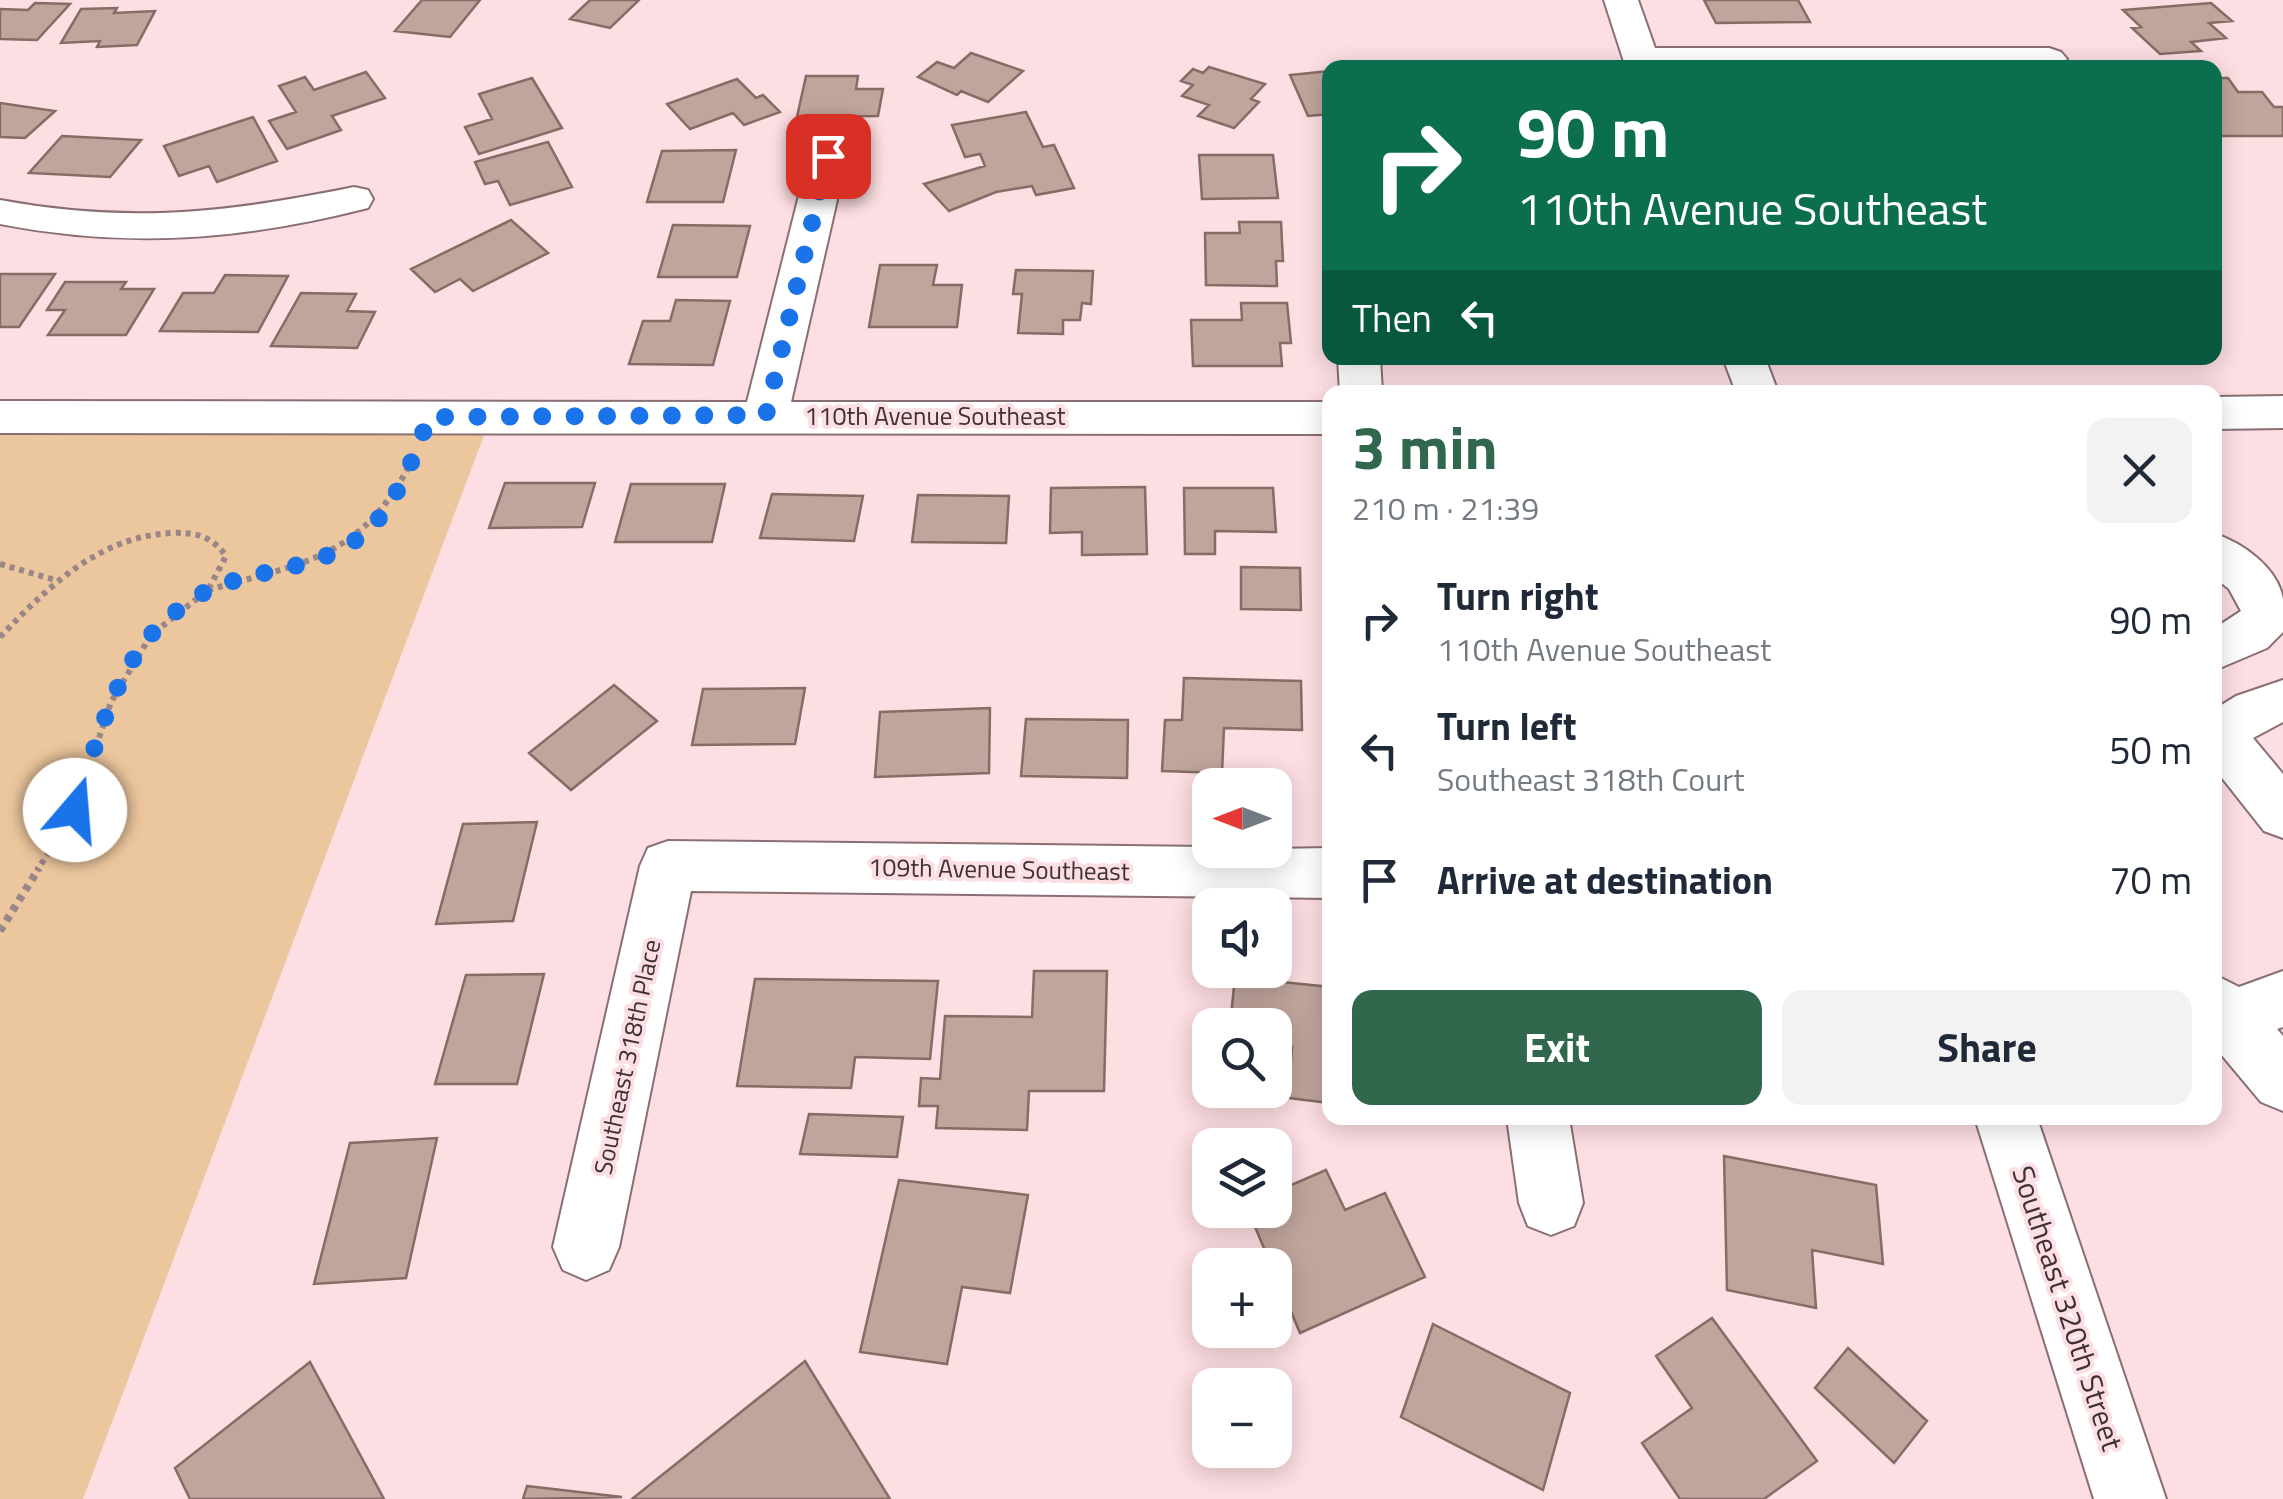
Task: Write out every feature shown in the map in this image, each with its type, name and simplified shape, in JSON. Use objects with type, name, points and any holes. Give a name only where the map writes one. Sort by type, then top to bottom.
[{"type":"street","points":[[1621,0],[1642,60]]},
{"type":"street","points":[[1948,60],[2049,59]]},
{"type":"street","points":[[766,415],[828,156]]},
{"type":"street","points":[[0,212],[74,226],[168,230],[244,221],[354,199]]},
{"type":"street","points":[[2222,413],[2283,412]]},
{"type":"street","name":"110th Avenue Southeast","points":[[0,417],[1322,418]]},
{"type":"street","points":[[2222,557],[2246,576],[2269,615],[2249,634],[2222,647]]},
{"type":"street","points":[[2222,728],[2260,706],[2283,701]]},
{"type":"street","points":[[2222,732],[2283,814]]},
{"type":"street","name":"109th Avenue Southeast","points":[[668,866],[1322,873]]},
{"type":"street","name":"Southeast 318th Place","points":[[586,1247],[668,866]]},
{"type":"street","points":[[2242,1007],[2283,1081]]},
{"type":"street","points":[[1539,1125],[1551,1203]]},
{"type":"street","name":"Southeast 320th Street","points":[[2008,1125],[2130,1499]]},
{"type":"path","points":[[208,590],[302,566],[372,526],[410,466],[429,417]]},
{"type":"path","points":[[0,637],[56,580],[110,545],[159,533],[200,534],[218,542],[226,556],[208,590],[151,635],[111,702],[75,810],[0,930]]},
{"type":"path","points":[[0,564],[56,580]]},
{"type":"shaded area","points":[[0,429],[486,430],[83,1499],[0,1499]]},
{"type":"building","points":[[422,0],[480,0],[450,37],[395,31]]},
{"type":"building","points":[[590,0],[639,0],[610,28],[570,19]]},
{"type":"building","points":[[1704,0],[1798,0],[1810,22],[1716,23]]},
{"type":"building","points":[[35,3],[70,4],[37,40],[0,39],[0,9],[28,10]]},
{"type":"building","points":[[2211,3],[2232,21],[2209,23],[2226,38],[2191,42],[2201,51],[2160,54],[2132,28],[2141,27],[2123,10]]},
{"type":"building","points":[[117,8],[114,13],[155,11],[137,45],[97,47],[100,41],[61,43],[81,9]]},
{"type":"building","points":[[971,53],[1023,71],[988,102],[961,91],[957,95],[918,77],[937,62],[954,68]]},
{"type":"building","points":[[1209,67],[1265,84],[1251,99],[1259,102],[1234,128],[1198,116],[1209,105],[1182,96],[1193,85],[1181,81],[1193,69],[1203,73]]},
{"type":"building","points":[[366,72],[385,98],[332,116],[341,130],[287,149],[269,121],[296,112],[279,86],[305,77],[314,90]]},
{"type":"building","points":[[1322,72],[1322,115],[1308,116],[1290,75]]},
{"type":"building","points":[[806,76],[858,76],[856,89],[883,89],[878,116],[797,117]]},
{"type":"building","points":[[532,78],[562,128],[479,154],[465,127],[492,119],[479,94]]},
{"type":"building","points":[[2222,78],[2228,78],[2238,92],[2262,92],[2274,107],[2283,107],[2283,136],[2222,136]]},
{"type":"building","points":[[737,79],[756,98],[763,95],[780,112],[744,125],[733,113],[690,129],[667,104]]},
{"type":"building","points":[[0,103],[55,111],[25,138],[0,137]]},
{"type":"building","points":[[1026,112],[1043,147],[1054,145],[1074,188],[1036,195],[1032,186],[996,192],[949,211],[924,184],[985,166],[980,154],[965,157],[952,125]]},
{"type":"building","points":[[253,117],[277,161],[217,182],[209,166],[179,176],[164,146]]},
{"type":"building","points":[[62,136],[141,140],[110,177],[29,173]]},
{"type":"building","points":[[548,142],[572,187],[510,205],[498,181],[485,184],[475,162]]},
{"type":"building","points":[[736,150],[723,202],[647,202],[662,151]]},
{"type":"building","points":[[1199,155],[1273,155],[1278,198],[1202,199]]},
{"type":"building","points":[[511,220],[548,253],[473,291],[460,279],[435,292],[411,269]]},
{"type":"building","points":[[1239,222],[1281,222],[1283,261],[1276,261],[1277,286],[1206,285],[1205,233],[1240,233]]},
{"type":"building","points":[[673,225],[750,226],[737,277],[658,277]]},
{"type":"building","points":[[880,265],[937,265],[933,285],[962,285],[957,327],[869,327]]},
{"type":"building","points":[[1016,270],[1093,271],[1091,304],[1082,303],[1080,320],[1063,320],[1063,334],[1018,333],[1022,294],[1013,294]]},
{"type":"building","points":[[0,274],[55,274],[19,327],[0,327]]},
{"type":"building","points":[[225,275],[288,276],[258,332],[160,331],[183,293],[214,293]]},
{"type":"building","points":[[65,282],[126,282],[121,289],[154,289],[126,335],[48,335],[65,310],[47,310]]},
{"type":"building","points":[[301,293],[356,294],[347,311],[375,312],[357,348],[271,346]]},
{"type":"building","points":[[676,300],[730,301],[713,365],[629,364],[643,321],[670,321]]},
{"type":"building","points":[[1241,303],[1287,303],[1291,343],[1280,343],[1282,366],[1193,366],[1191,320],[1242,320]]},
{"type":"building","points":[[505,483],[595,483],[582,527],[489,528]]},
{"type":"building","points":[[631,484],[725,484],[712,542],[615,542]]},
{"type":"building","points":[[1145,487],[1147,554],[1082,555],[1082,532],[1050,533],[1051,488]]},
{"type":"building","points":[[1184,488],[1273,488],[1276,532],[1215,531],[1215,554],[1185,554]]},
{"type":"building","points":[[772,494],[863,496],[854,541],[760,538]]},
{"type":"building","points":[[918,495],[1009,496],[1006,543],[912,542]]},
{"type":"building","points":[[1241,567],[1300,568],[1301,610],[1241,609]]},
{"type":"building","points":[[1184,678],[1301,681],[1302,730],[1224,728],[1222,768],[1162,771],[1165,720],[1182,720]]},
{"type":"building","points":[[614,685],[657,721],[571,790],[529,753]]},
{"type":"building","points":[[805,688],[795,744],[692,745],[703,689]]},
{"type":"building","points":[[990,708],[989,773],[875,777],[880,712]]},
{"type":"building","points":[[1026,719],[1128,720],[1127,778],[1021,776]]},
{"type":"building","points":[[537,822],[513,921],[436,924],[463,824]]},
{"type":"building","points":[[1034,971],[1107,971],[1104,1091],[1029,1091],[1027,1130],[936,1128],[938,1106],[919,1106],[921,1078],[940,1079],[945,1016],[1032,1017]]},
{"type":"building","points":[[544,974],[517,1084],[435,1084],[466,975]]},
{"type":"building","points":[[755,979],[938,981],[930,1059],[855,1057],[851,1088],[737,1086]]},
{"type":"building","points":[[1292,983],[1322,986],[1322,1102],[1292,1098],[1292,1008],[1232,1008],[1234,988],[1292,988]]},
{"type":"building","points":[[809,1114],[903,1117],[897,1157],[800,1154]]},
{"type":"building","points":[[437,1138],[406,1278],[314,1284],[350,1143]]},
{"type":"building","points":[[1724,1156],[1876,1185],[1883,1264],[1812,1250],[1816,1308],[1727,1290]]},
{"type":"building","points":[[1326,1170],[1345,1210],[1385,1193],[1425,1277],[1300,1333],[1292,1314],[1292,1248],[1264,1248],[1256,1228],[1292,1228],[1292,1185]]},
{"type":"building","points":[[899,1180],[1028,1195],[1010,1293],[962,1287],[947,1364],[860,1352]]},
{"type":"building","points":[[1712,1318],[1817,1461],[1764,1499],[1680,1499],[1642,1443],[1692,1408],[1656,1356]]},
{"type":"building","points":[[1433,1324],[1570,1393],[1543,1490],[1401,1417]]},
{"type":"building","points":[[1848,1348],[1927,1421],[1894,1463],[1815,1388]]},
{"type":"building","points":[[805,1361],[890,1499],[632,1499]]},
{"type":"building","points":[[310,1362],[384,1499],[190,1499],[175,1468]]},
{"type":"building","points":[[527,1486],[622,1497],[523,1499]]},
{"type":"route","points":[[75,810],[111,702],[151,635],[208,590],[302,566],[372,526],[410,466],[429,417],[766,415],[828,156]]}]
